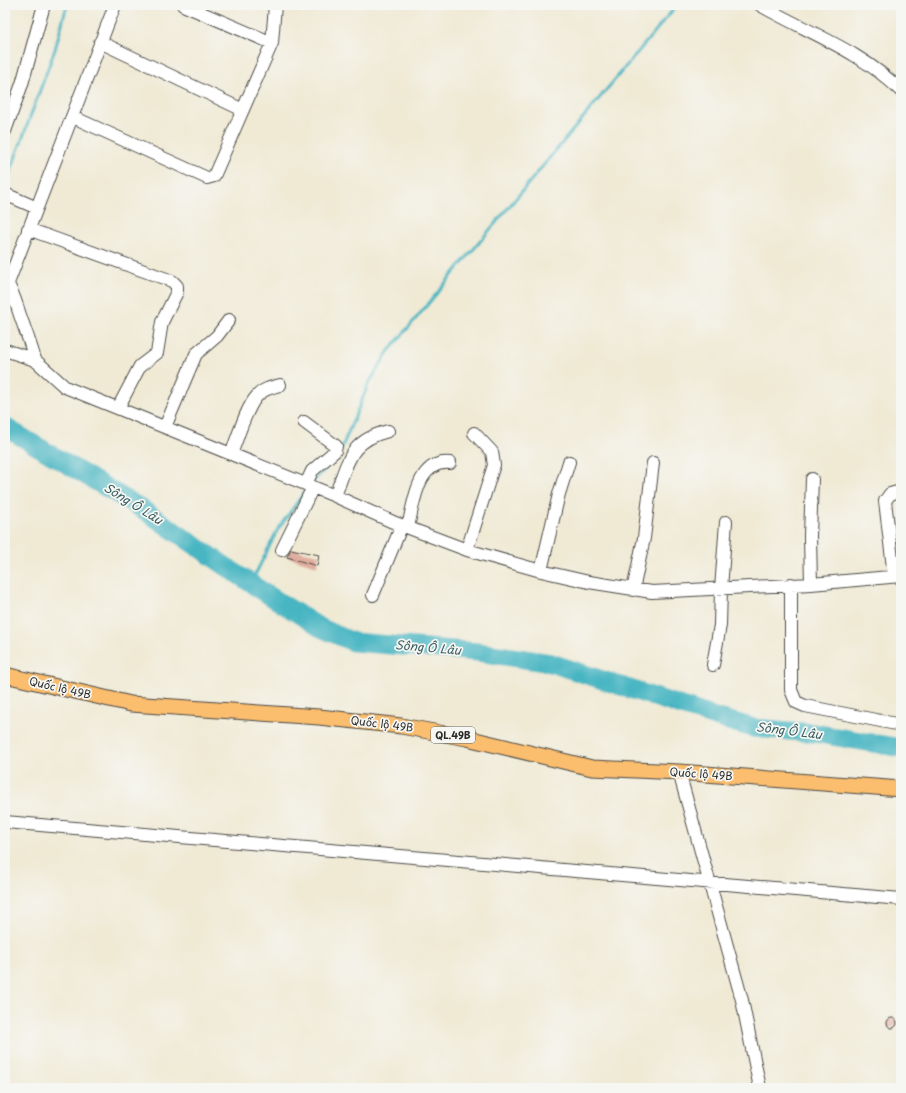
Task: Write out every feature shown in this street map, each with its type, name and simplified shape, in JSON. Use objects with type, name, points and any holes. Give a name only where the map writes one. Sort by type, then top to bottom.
[{"type":"main road","name":"Quốc lộ 49B","points":[[5,675],[130,704],[319,717],[401,726],[467,738],[592,768],[679,772],[901,789]]},
{"type":"street","points":[[5,131],[22,84],[44,5]]},
{"type":"street","points":[[35,360],[31,341],[20,316],[16,298],[6,287],[73,117],[115,5]]},
{"type":"street","points":[[184,5],[272,43]]},
{"type":"street","points":[[73,117],[207,178],[211,178],[217,173],[272,43],[275,5]]},
{"type":"street","points":[[760,5],[866,63],[901,91]]},
{"type":"street","points":[[100,42],[243,110]]},
{"type":"street","points":[[6,194],[37,208]]},
{"type":"street","points":[[28,229],[172,281],[177,286],[177,292],[162,322],[157,352],[140,366],[118,408]]},
{"type":"street","points":[[165,427],[196,354],[217,336],[229,320]]},
{"type":"street","points":[[5,350],[35,360],[65,387],[310,485],[405,526],[467,550],[541,571],[633,590],[652,592],[721,589],[811,584],[898,576],[885,501],[890,494],[901,491]]},
{"type":"street","points":[[231,454],[252,403],[258,395],[266,389],[280,385]]},
{"type":"street","points":[[282,550],[310,485],[312,471],[335,451],[336,446],[304,422]]},
{"type":"street","points":[[335,496],[356,447],[370,437],[388,431]]},
{"type":"street","points":[[467,550],[494,465],[492,452],[474,433]]},
{"type":"street","points":[[541,571],[559,494],[569,462]]},
{"type":"street","points":[[373,595],[405,526],[424,474],[436,464],[450,463]]},
{"type":"street","points":[[633,590],[644,538],[652,463]]},
{"type":"street","points":[[811,584],[810,536],[812,479]]},
{"type":"street","points":[[713,665],[720,625],[726,522]]},
{"type":"street","points":[[791,584],[791,690],[796,702],[805,706],[901,725]]},
{"type":"street","points":[[679,772],[742,1000],[760,1088]]},
{"type":"street","points":[[5,822],[901,899]]},
{"type":"building","points":[[291,549],[319,555],[317,566],[287,557]]},
{"type":"building","points":[[890,1018],[894,1018],[897,1023],[894,1028],[890,1028],[887,1025],[887,1021]]},
{"type":"waterway","points":[[5,186],[55,49],[67,5]]},
{"type":"waterway","points":[[340,452],[369,383],[388,352],[677,5]]},
{"type":"waterway","name":"Sông Ô Lâu","points":[[5,427],[142,509],[259,589],[319,627],[353,642],[478,652],[551,663],[715,717],[754,728],[814,733],[901,748]]},
{"type":"waterway","points":[[312,483],[332,461]]},
{"type":"waterway","points":[[251,583],[278,529],[307,489]]}]
